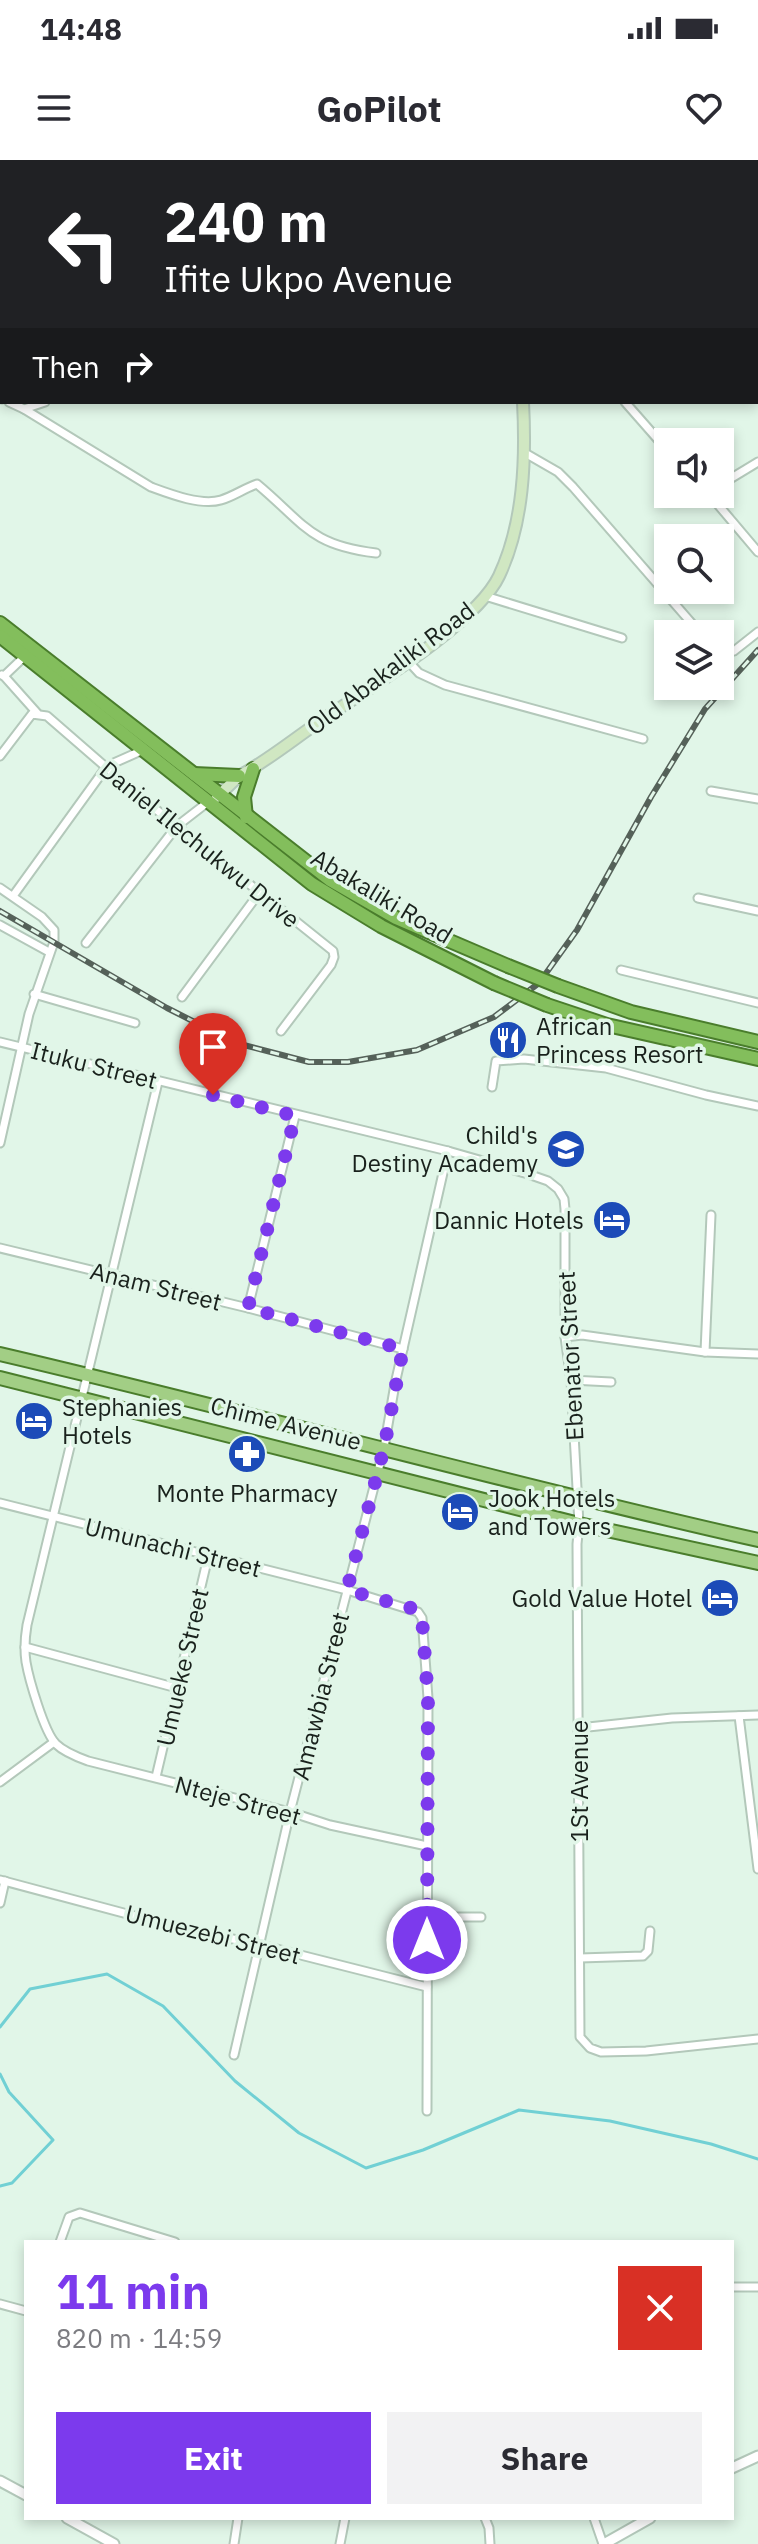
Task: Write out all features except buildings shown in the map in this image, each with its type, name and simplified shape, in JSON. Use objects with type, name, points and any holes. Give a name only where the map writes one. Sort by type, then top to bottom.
[{"type":"highway","name":"Abakaliki Road","points":[[0,623],[192,774],[214,799],[246,817],[311,867],[360,899],[396,918],[558,986],[631,1012],[758,1042]]},
{"type":"highway","name":"Abakaliki Road","points":[[0,636],[143,750],[214,799],[332,896],[381,926],[494,983],[547,1005],[607,1025],[758,1059]]},
{"type":"highway","points":[[246,817],[244,797],[253,769]]},
{"type":"highway","points":[[192,774],[239,776]]},
{"type":"main road","name":"Old Abakaliki Road","points":[[214,799],[239,776],[408,661],[450,629],[485,596],[498,579],[511,543],[525,453],[523,404]]},
{"type":"main road","name":"Chime Avenue","points":[[0,1354],[578,1499],[758,1540]]},
{"type":"main road","name":"Chime Avenue","points":[[0,1378],[579,1524],[758,1563]]},
{"type":"street","points":[[13,404],[151,487],[169,494],[209,501],[221,500],[257,484],[288,515],[313,534],[334,545],[376,553]]},
{"type":"street","points":[[24,409],[39,404]]},
{"type":"street","points":[[627,404],[654,435]]},
{"type":"street","points":[[525,453],[566,480],[689,620]]},
{"type":"street","points":[[734,477],[758,462]]},
{"type":"street","points":[[721,508],[758,552]]},
{"type":"street","points":[[485,596],[622,638]]},
{"type":"street","points":[[734,651],[758,632]]},
{"type":"street","points":[[2,675],[25,655]]},
{"type":"street","points":[[408,661],[419,673],[445,685],[643,739]]},
{"type":"street","name":"Daniel Ilechukwu Drive","points":[[2,675],[37,713],[47,716],[334,954],[331,965],[281,1031]]},
{"type":"street","points":[[0,756],[23,725],[37,713]]},
{"type":"street","points":[[13,896],[107,766],[143,750]]},
{"type":"street","points":[[711,791],[758,799]]},
{"type":"street","points":[[86,943],[177,826],[214,799]]},
{"type":"street","points":[[0,888],[54,930],[54,942],[34,994],[0,1143]]},
{"type":"street","points":[[182,997],[259,893]]},
{"type":"street","points":[[698,898],[758,911]]},
{"type":"street","points":[[0,925],[49,952]]},
{"type":"street","points":[[621,970],[758,1003]]},
{"type":"street","points":[[34,994],[135,1023]]},
{"type":"street","name":"Ituku Street","points":[[0,1042],[448,1151],[528,1174],[548,1181],[558,1189]]},
{"type":"street","points":[[492,1087],[496,1061],[524,1059],[606,1068],[758,1106]]},
{"type":"street","points":[[0,1782],[54,1742],[27,1665],[27,1625],[158,1082]]},
{"type":"street","points":[[248,1308],[295,1116]]},
{"type":"street","name":"Amawbia Street","points":[[234,2055],[290,1812],[384,1448],[448,1151]]},
{"type":"street","name":"Ebenator Street","points":[[558,1189],[565,1209],[565,1337],[571,1380],[579,1524]]},
{"type":"street","points":[[705,1352],[711,1215]]},
{"type":"street","name":"Anam Street","points":[[0,1248],[403,1349]]},
{"type":"street","points":[[565,1337],[582,1335],[705,1352],[758,1354]]},
{"type":"street","points":[[571,1380],[611,1382]]},
{"type":"street","name":"Umunachi Street","points":[[0,1503],[411,1608],[422,1618],[428,1698],[427,1846]]},
{"type":"street","name":"1St Avenue","points":[[579,1524],[580,2037],[590,2048],[601,2052],[646,2051],[758,2039]]},
{"type":"street","name":"Umueke Street","points":[[156,1777],[208,1557]]},
{"type":"street","points":[[25,1647],[177,1688]]},
{"type":"street","points":[[579,1728],[672,1718],[758,1715]]},
{"type":"street","points":[[739,1716],[758,1869]]},
{"type":"street","name":"Nteje Street","points":[[54,1742],[88,1761],[330,1825],[427,1846]]},
{"type":"street","points":[[427,1846],[427,2111]]},
{"type":"street","points":[[0,1903],[2,1881]]},
{"type":"street","name":"Umuezebi Street","points":[[2,1881],[176,1927],[427,1987]]},
{"type":"street","points":[[427,1917],[481,1917]]},
{"type":"street","points":[[580,1958],[643,1956],[648,1951],[650,1931]]},
{"type":"street","points":[[61,2240],[69,2217],[80,2213],[168,2240]]},
{"type":"street","points":[[734,2287],[758,2287]]},
{"type":"street","points":[[0,2304],[24,2310]]},
{"type":"street","points":[[734,2467],[758,2456]]},
{"type":"street","points":[[0,2481],[24,2494]]},
{"type":"street","points":[[71,2520],[114,2544]]},
{"type":"street","points":[[234,2544],[238,2520]]},
{"type":"street","points":[[340,2544],[345,2520]]},
{"type":"street","points":[[486,2520],[490,2544]]},
{"type":"street","points":[[595,2520],[608,2543],[647,2520]]},
{"type":"waterway","points":[[0,2027],[30,1989],[107,1974],[163,2006],[235,2081],[299,2133],[366,2168],[423,2150],[519,2110],[610,2121],[711,2144],[758,2159]]},
{"type":"waterway","points":[[0,2074],[9,2092],[53,2140],[12,2183],[0,2186]]},
{"type":"railway","points":[[0,911],[167,1008],[236,1043],[309,1062],[348,1062],[417,1050],[494,1017],[539,983],[577,930],[651,797],[705,709],[758,650]]},
{"type":"place","name":"African Princess Resort","points":[[508,1040]]},
{"type":"place","name":"Child's Destiny Academy","points":[[566,1149]]},
{"type":"place","name":"Dannic Hotels","points":[[612,1220]]},
{"type":"place","name":"Stephanies Hotels","points":[[34,1421]]},
{"type":"place","name":"Monte Pharmacy","points":[[247,1454]]},
{"type":"place","name":"Jook Hotels and Towers","points":[[460,1512]]},
{"type":"place","name":"Gold Value Hotel","points":[[720,1598]]},
{"type":"route","points":[[213,1095],[295,1116],[248,1308],[403,1349],[384,1448],[347,1590],[411,1608],[422,1618],[428,1698],[427,1940]]}]
